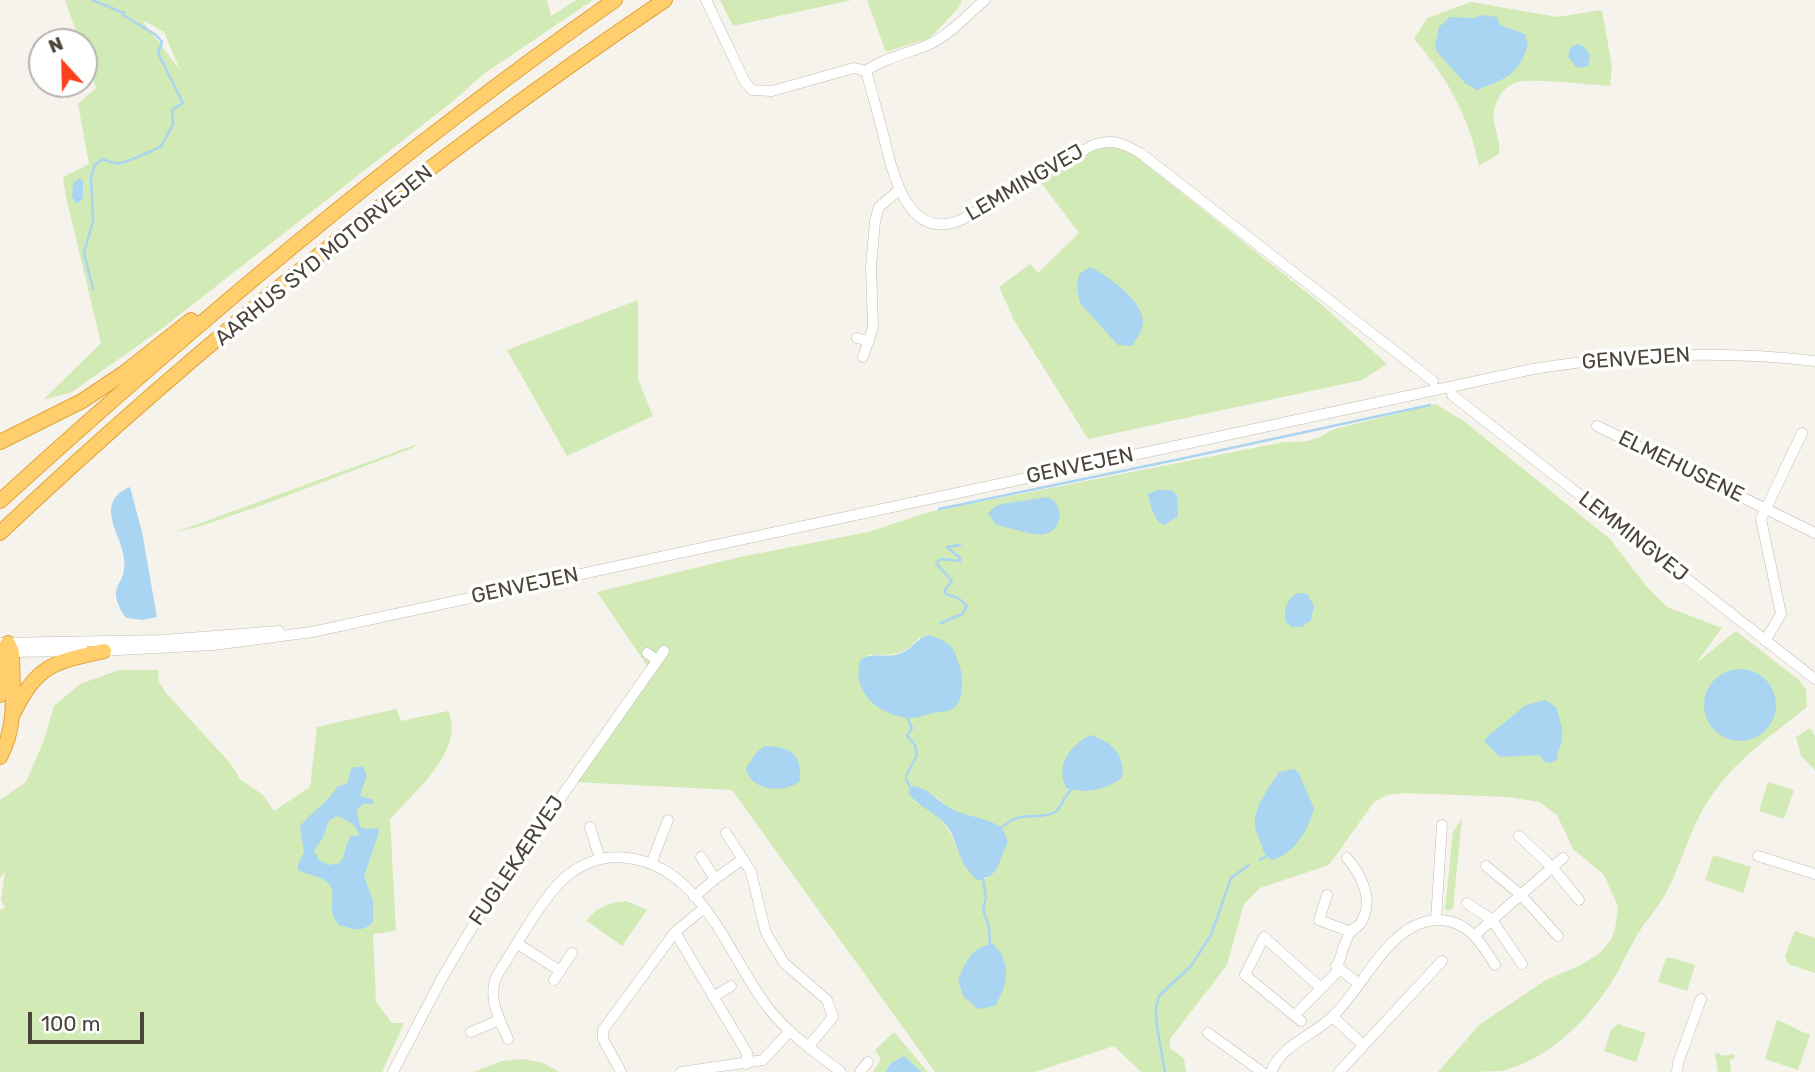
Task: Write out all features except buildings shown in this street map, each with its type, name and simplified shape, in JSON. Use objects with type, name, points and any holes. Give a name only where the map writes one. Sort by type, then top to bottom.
[{"type":"highway","name":"AARHUS SYD MOTORVEJEN","points":[[0,501],[129,385],[264,271],[467,107],[615,0]]},
{"type":"highway","name":"AARHUS SYD MOTORVEJEN","points":[[0,533],[248,315],[398,194],[665,0]]},
{"type":"highway","points":[[0,442],[82,401],[124,373],[245,278],[264,271]]},
{"type":"highway","points":[[0,544],[68,471]]},
{"type":"highway","points":[[0,695],[5,648]]},
{"type":"highway","points":[[0,757],[13,714],[5,648]]},
{"type":"highway","points":[[13,714],[30,684],[48,668],[69,658],[104,651]]},
{"type":"street","points":[[706,0],[746,82],[752,90],[772,91],[854,68],[866,71],[879,62],[929,44],[947,33],[985,0]]},
{"type":"street","name":"LEMMINGVEJ","points":[[866,71],[899,190],[909,205],[926,220],[938,225],[952,224],[1093,145],[1114,141],[1143,155],[1433,381]]},
{"type":"street","points":[[863,357],[873,327],[871,267],[875,221],[879,207],[899,190]]},
{"type":"street","points":[[857,338],[869,341]]},
{"type":"street","name":"GENVEJEN","points":[[5,648],[104,651],[164,649],[312,632],[1533,369],[1601,359],[1670,355],[1734,355],[1815,361]]},
{"type":"street","name":"LEMMINGVEJ","points":[[1452,395],[1815,679]]},
{"type":"street","name":"ELMEHUSENE","points":[[1597,426],[1815,533]]},
{"type":"street","name":"ELMEHUSENE","points":[[1765,641],[1781,614],[1761,519],[1802,433]]},
{"type":"street","name":"GENVEJEN","points":[[5,648],[163,640],[349,623]]},
{"type":"street","name":"FUGLEKÆRVEJ","points":[[393,1072],[468,934],[664,650]]},
{"type":"street","points":[[647,653],[657,660]]},
{"type":"street","points":[[651,864],[668,820]]},
{"type":"street","points":[[1436,920],[1442,825]]},
{"type":"street","points":[[590,827],[600,859]]},
{"type":"street","points":[[726,833],[752,875],[766,933],[784,964],[827,1000],[833,1017],[808,1047]]},
{"type":"street","points":[[1519,836],[1552,867],[1579,900]]},
{"type":"street","points":[[1758,856],[1815,874]]},
{"type":"street","points":[[508,1039],[493,1002],[493,984],[555,888],[584,864],[617,857],[651,864],[694,897],[730,944],[747,977],[768,1007],[789,1031],[841,1072]]},
{"type":"street","points":[[701,857],[715,879]]},
{"type":"street","points":[[1321,988],[1264,937],[1245,975],[1298,1018],[1321,988],[1336,967],[1351,932],[1361,923],[1366,895],[1358,873],[1347,858]]},
{"type":"street","points":[[694,897],[743,859]]},
{"type":"street","points":[[1475,935],[1563,859]]},
{"type":"street","points":[[1486,866],[1521,895],[1558,936]]},
{"type":"street","points":[[1327,895],[1319,920],[1351,932]]},
{"type":"street","points":[[1467,903],[1492,920],[1522,964]]},
{"type":"street","points":[[621,1072],[603,1039],[603,1030],[675,932],[704,908]]},
{"type":"street","points":[[1271,1072],[1284,1051],[1333,1017],[1406,930],[1436,920],[1459,924],[1475,935],[1495,965]]},
{"type":"street","points":[[675,932],[747,1053],[746,1064]]},
{"type":"street","points":[[518,944],[557,975],[572,953]]},
{"type":"street","points":[[1339,1072],[1442,961]]},
{"type":"street","points":[[1336,967],[1359,984]]},
{"type":"street","points":[[713,998],[731,986]]},
{"type":"street","points":[[1677,1072],[1701,999]]},
{"type":"street","points":[[1333,1017],[1363,1045]]},
{"type":"street","points":[[471,1031],[499,1020]]},
{"type":"street","points":[[681,1072],[763,1060],[789,1031]]},
{"type":"street","points":[[1208,1033],[1262,1072]]},
{"type":"street","points":[[860,1072],[869,1062]]},
{"type":"green space","points":[[65,0],[547,0],[551,16],[576,0],[593,0],[485,73],[452,102],[160,330],[72,392],[43,400],[101,343],[63,177],[89,164],[78,104],[85,98],[98,98],[98,28],[75,28]],"holes":[[[144,21],[164,32],[180,70],[143,22]]]},
{"type":"green space","points":[[720,0],[852,0],[733,26]]},
{"type":"green space","points":[[867,0],[962,0],[959,7],[930,38],[886,52]]},
{"type":"green space","points":[[1471,2],[1557,17],[1602,10],[1612,67],[1610,86],[1536,81],[1517,82],[1508,87],[1499,98],[1494,111],[1499,154],[1479,166],[1463,114],[1455,98],[1437,68],[1414,39],[1427,18]]},
{"type":"green space","points":[[1099,146],[1128,150],[1320,303],[1387,364],[1362,380],[1088,439],[1014,320],[999,287],[1030,264],[1038,273],[1079,233],[1039,180]]},
{"type":"green space","points":[[638,300],[638,379],[653,416],[567,456],[507,350]]},
{"type":"green space","points":[[1436,404],[1465,422],[1610,539],[1646,586],[1667,607],[1722,628],[1696,663],[1736,631],[1800,681],[1806,690],[1807,707],[1741,761],[1718,786],[1696,823],[1666,893],[1601,997],[1578,1025],[1564,1037],[1519,1066],[1502,1071],[1438,1072],[1479,1025],[1546,980],[1579,966],[1600,953],[1611,940],[1618,906],[1604,875],[1573,849],[1557,815],[1539,802],[1509,797],[1404,793],[1387,795],[1374,802],[1329,865],[1260,888],[1244,904],[1227,965],[1170,1039],[1170,1048],[1184,1059],[1186,1072],[1141,1072],[1114,1046],[1035,1072],[935,1072],[732,790],[575,782],[652,673],[597,592],[740,557],[868,532],[929,512],[1284,442],[1309,440],[1331,430]],"holes":[[[920,637],[929,714],[913,718],[884,711],[868,655],[897,654]],[[937,797],[950,809],[990,823],[1003,833],[1008,842],[987,879],[976,879],[937,816],[913,801]]]},
{"type":"green space","points":[[420,443],[257,507],[176,532]]},
{"type":"green space","points":[[119,670],[158,670],[159,682],[166,693],[230,763],[240,779],[263,795],[274,811],[310,787],[317,727],[396,709],[401,721],[448,711],[452,725],[444,755],[435,770],[390,819],[396,931],[373,934],[376,1002],[392,1023],[404,1023],[382,1072],[0,1072],[0,910],[5,907],[1,900],[5,872],[0,878],[0,800],[26,782],[44,740],[54,706],[80,684]]},
{"type":"green space","points":[[1810,728],[1815,736],[1815,770],[1801,756],[1796,737]]},
{"type":"green space","points":[[1768,782],[1794,790],[1784,819],[1759,811]]},
{"type":"green space","points":[[1462,818],[1453,907],[1451,910],[1445,910],[1453,832]]},
{"type":"green space","points":[[1713,855],[1751,867],[1743,893],[1705,880]]},
{"type":"green space","points":[[626,901],[647,910],[622,946],[587,921],[604,906]]},
{"type":"green space","points":[[1795,931],[1815,938],[1815,973],[1788,964],[1785,956]]},
{"type":"green space","points":[[1666,958],[1695,965],[1687,991],[1658,982]]},
{"type":"green space","points":[[1777,1020],[1810,1035],[1798,1070],[1765,1059]]},
{"type":"green space","points":[[1618,1024],[1646,1033],[1636,1062],[1604,1051],[1611,1030]]},
{"type":"green space","points":[[894,1032],[928,1072],[922,1072],[904,1056],[891,1063],[885,1072],[873,1072],[881,1059],[875,1050]]},
{"type":"green space","points":[[1719,1053],[1721,1056],[1734,1054],[1735,1058],[1730,1060],[1731,1072],[1718,1072],[1715,1054]]},
{"type":"green space","points":[[523,1059],[543,1063],[560,1072],[473,1072],[502,1061]]},
{"type":"water","points":[[1481,15],[1497,17],[1500,25],[1525,34],[1528,45],[1515,70],[1477,90],[1465,83],[1437,52],[1435,45],[1439,27],[1450,17],[1474,18]]},
{"type":"water","points":[[1577,44],[1583,46],[1590,55],[1588,66],[1577,68],[1568,57],[1570,48]]},
{"type":"water","points":[[80,178],[83,181],[83,198],[77,204],[72,197],[73,183]]},
{"type":"water","points":[[1090,267],[1106,276],[1137,305],[1143,321],[1132,346],[1118,345],[1080,303],[1077,287],[1079,274]]},
{"type":"water","points":[[130,487],[142,532],[157,617],[142,620],[126,618],[119,607],[116,592],[123,575],[124,558],[111,510],[113,501]]},
{"type":"water","points":[[1157,490],[1171,490],[1177,495],[1178,516],[1165,525],[1159,523],[1148,494]]},
{"type":"water","points":[[1047,497],[1057,504],[1059,516],[1056,527],[1045,534],[996,525],[988,513],[997,505]]},
{"type":"water","points":[[1297,593],[1307,594],[1314,606],[1311,620],[1302,627],[1292,627],[1286,622],[1285,609]]},
{"type":"water","points":[[929,635],[947,643],[955,654],[962,683],[957,705],[949,710],[912,718],[900,717],[879,708],[864,692],[860,682],[858,671],[861,659],[901,653]]},
{"type":"water","points":[[1740,669],[1760,675],[1770,685],[1776,705],[1770,725],[1760,735],[1740,741],[1720,735],[1710,725],[1704,705],[1710,685],[1720,675]]},
{"type":"water","points":[[1545,700],[1556,707],[1561,725],[1562,741],[1557,753],[1558,759],[1551,763],[1545,762],[1539,755],[1500,757],[1484,741],[1526,705]]},
{"type":"water","points":[[1090,735],[1115,750],[1122,762],[1122,778],[1096,790],[1066,788],[1062,772],[1066,757]]},
{"type":"water","points":[[765,746],[782,748],[793,753],[799,764],[800,781],[777,789],[754,782],[746,768],[757,752]]},
{"type":"water","points":[[363,767],[367,775],[360,796],[372,799],[374,804],[363,804],[357,810],[360,827],[378,828],[379,832],[364,876],[373,901],[373,922],[365,928],[357,929],[339,925],[335,920],[332,912],[332,890],[328,883],[298,870],[304,852],[300,826],[338,786],[347,784],[351,769]],"holes":[[[338,816],[353,824],[359,833],[358,836],[351,836],[340,863],[329,865],[319,860],[314,851],[329,821]]]},
{"type":"water","points":[[1294,769],[1298,772],[1314,808],[1308,825],[1294,847],[1272,860],[1263,849],[1255,828],[1255,817],[1263,797],[1279,772]]},
{"type":"water","points":[[913,786],[924,789],[958,812],[1000,827],[1008,842],[990,876],[976,880],[962,861],[946,825],[908,792]]},
{"type":"water","points":[[993,944],[1003,958],[1005,982],[995,1006],[978,1009],[963,996],[958,979],[974,952]]},
{"type":"water","points":[[904,1056],[922,1072],[885,1072],[891,1063]]},
{"type":"waterway","points":[[92,0],[124,13],[123,15],[156,35],[162,42],[158,53],[183,103],[172,110],[173,125],[160,147],[123,162],[103,159],[95,165],[91,176],[93,221],[84,253],[93,289]]},
{"type":"waterway","points":[[939,509],[1430,405]]},
{"type":"waterway","points":[[941,623],[962,614],[967,606],[958,598],[946,594],[945,590],[952,581],[936,563],[941,559],[960,561],[947,547],[960,545]]},
{"type":"waterway","points":[[906,776],[917,755],[915,745],[907,736],[912,728],[907,717]]},
{"type":"waterway","points":[[906,779],[910,787]]},
{"type":"waterway","points":[[1001,828],[1018,818],[1055,812],[1071,790]]},
{"type":"waterway","points":[[1260,860],[1266,856]]},
{"type":"waterway","points":[[1165,1072],[1157,1027],[1156,1008],[1159,996],[1191,966],[1211,935],[1231,878],[1249,865]]},
{"type":"waterway","points":[[983,879],[986,898],[983,909],[989,927],[990,945]]}]
